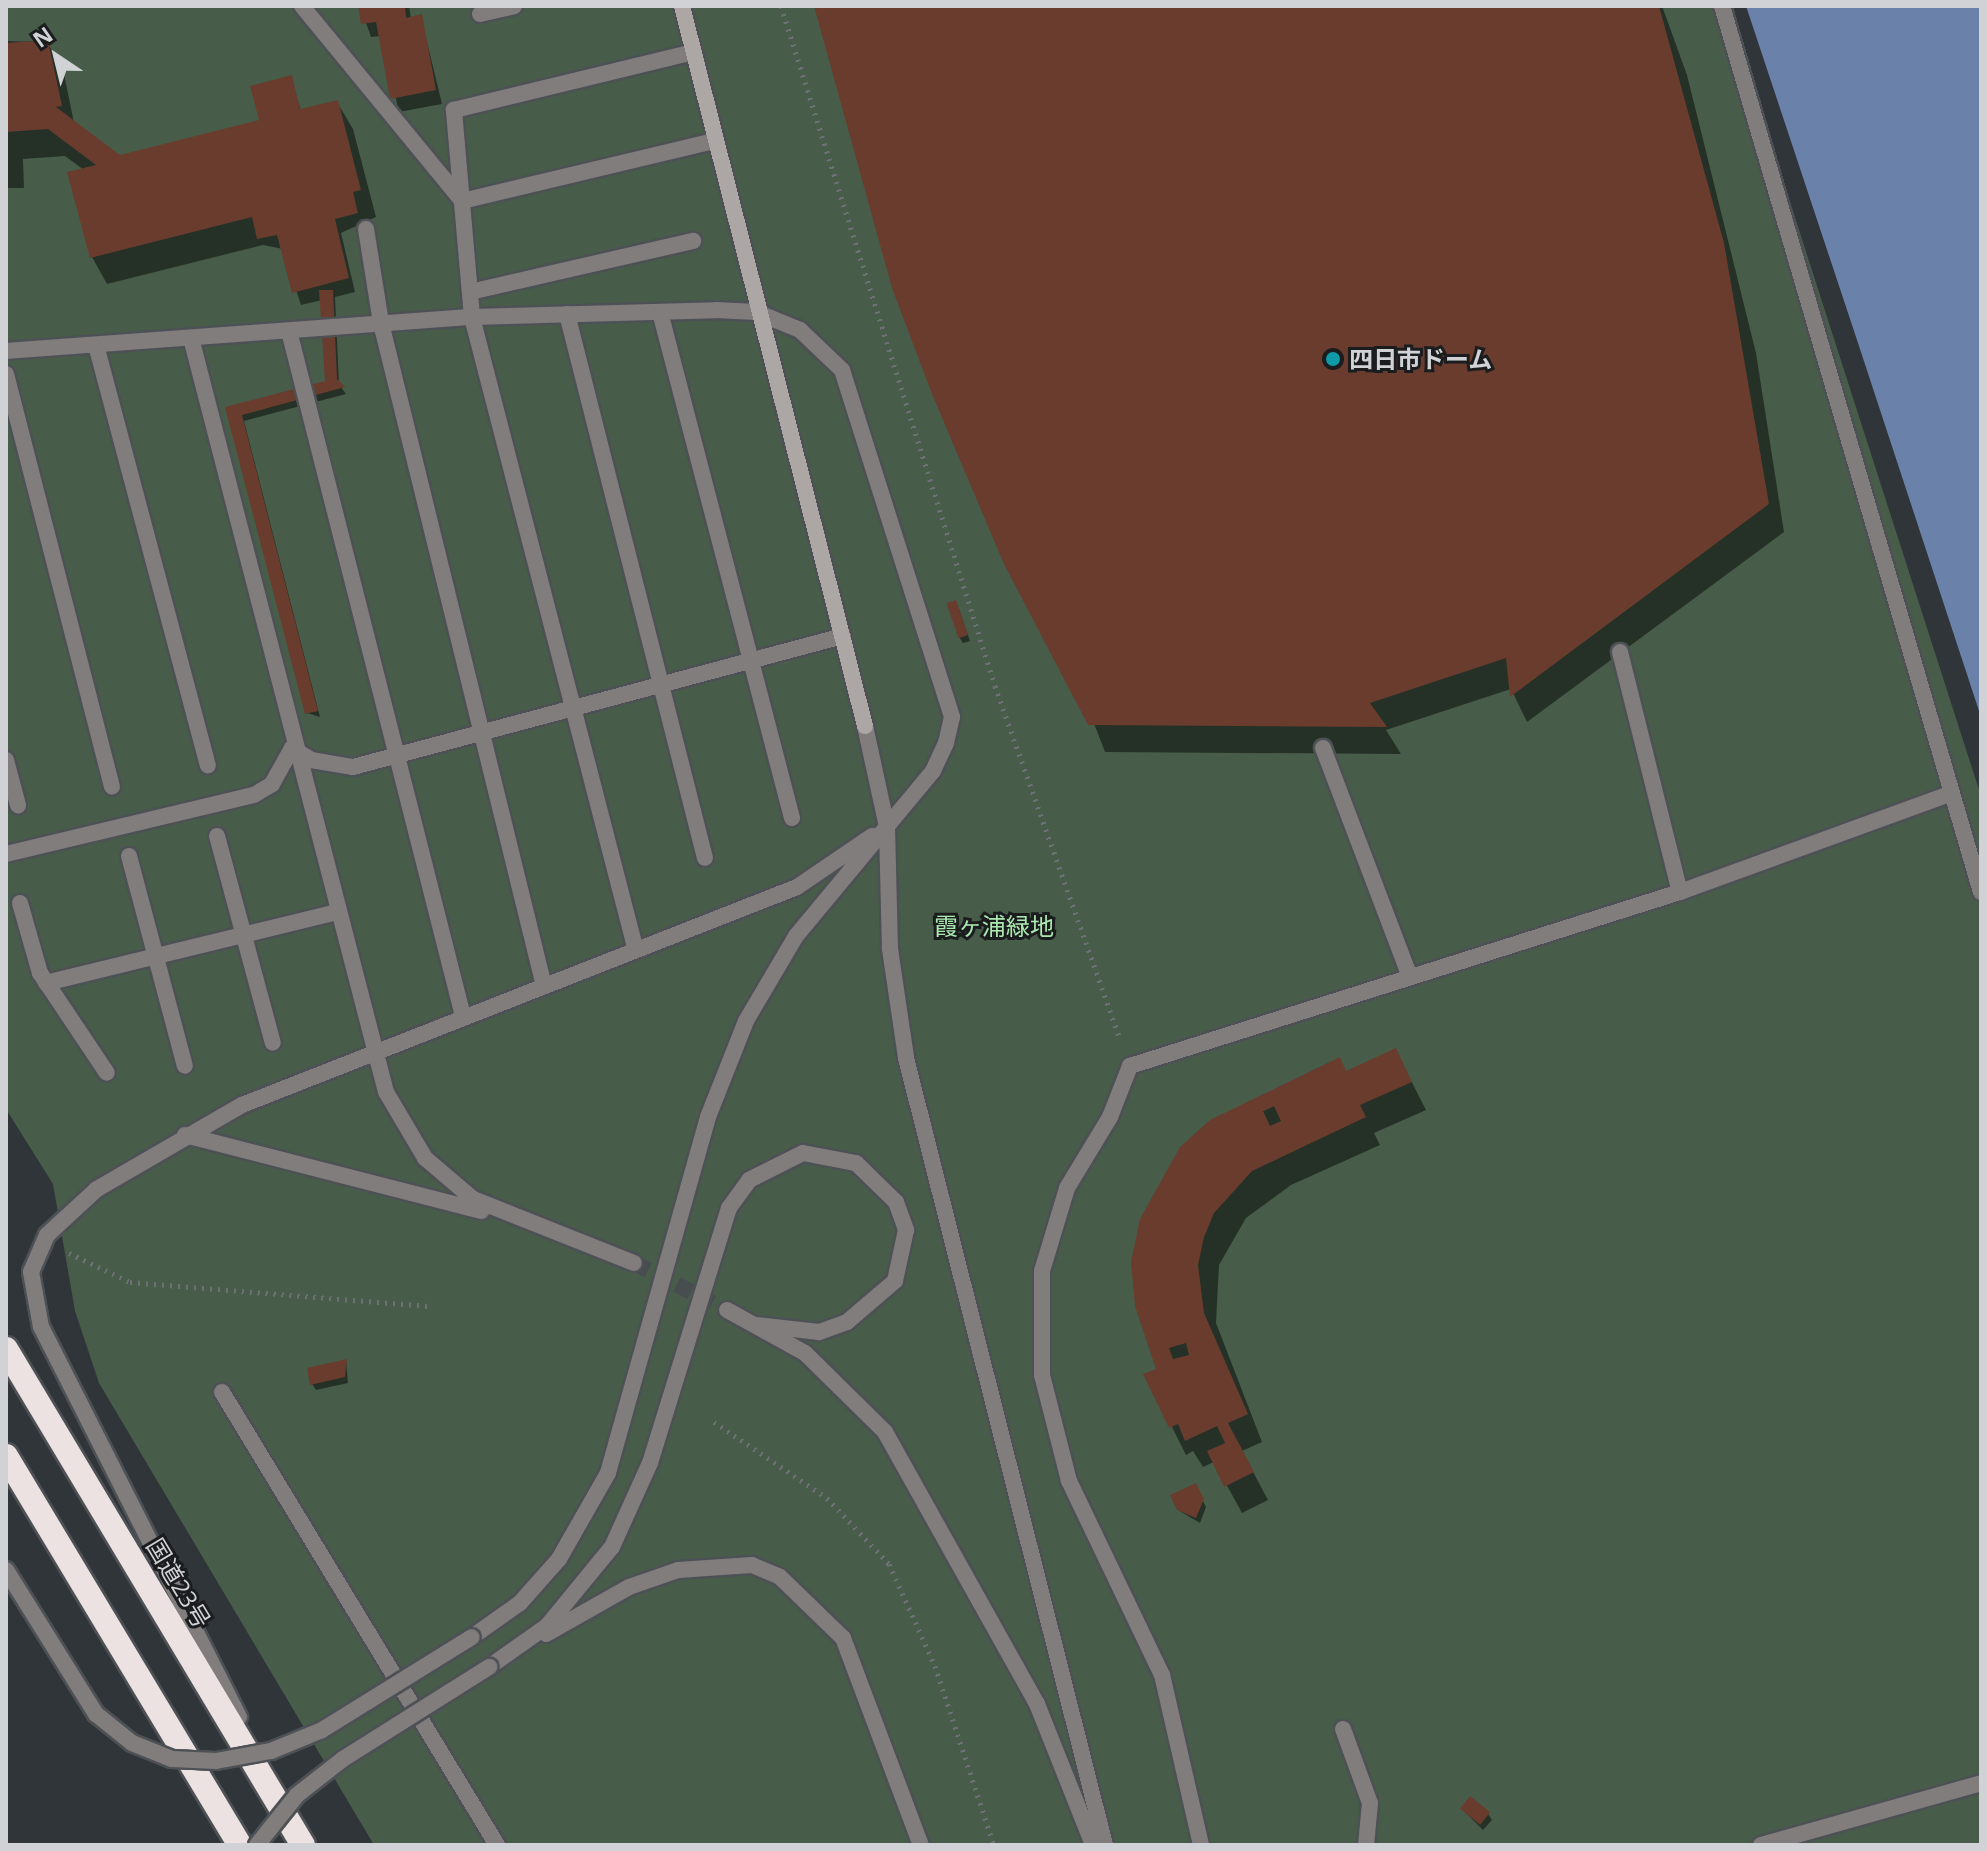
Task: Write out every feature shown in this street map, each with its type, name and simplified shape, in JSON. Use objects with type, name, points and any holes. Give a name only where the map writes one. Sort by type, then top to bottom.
[{"type":"highway","name":"国道23号","points":[[6,1349],[304,1845]]},
{"type":"highway","points":[[6,1456],[240,1845]]},
{"type":"street","points":[[302,6],[462,201]]},
{"type":"street","points":[[480,14],[514,6]]},
{"type":"street","points":[[682,6],[756,312],[843,636],[887,827],[890,949],[906,1058],[1105,1845]]},
{"type":"street","points":[[1722,6],[1949,794],[1981,892]]},
{"type":"street","points":[[635,947],[570,707],[472,317],[454,110],[693,52]]},
{"type":"street","points":[[462,201],[714,141]]},
{"type":"street","points":[[366,229],[381,323],[543,982]]},
{"type":"street","points":[[470,292],[693,241]]},
{"type":"street","points":[[660,312],[792,818]]},
{"type":"street","points":[[6,351],[472,317],[756,312],[800,330],[842,370],[952,717],[933,771],[796,936],[746,1021],[708,1117],[626,1419],[586,1520],[520,1603],[472,1637],[322,1730],[271,1751],[216,1761],[172,1759],[132,1743],[96,1714],[6,1570]]},
{"type":"street","points":[[567,314],[657,683],[705,858]]},
{"type":"street","points":[[289,331],[393,756],[462,1012]]},
{"type":"street","points":[[191,338],[370,1050],[425,1158],[447,1181],[510,1218]]},
{"type":"street","points":[[96,345],[208,765]]},
{"type":"street","points":[[6,374],[112,787]]},
{"type":"street","points":[[292,748],[333,767],[393,756],[657,683],[843,636]]},
{"type":"street","points":[[1620,652],[1680,892]]},
{"type":"street","points":[[6,854],[254,795],[272,784],[292,748]]},
{"type":"street","points":[[1323,748],[1410,977]]},
{"type":"street","points":[[6,760],[18,805]]},
{"type":"street","points":[[1201,1845],[1162,1675],[1069,1481],[1042,1375],[1042,1271],[1067,1188],[1110,1117],[1130,1066],[1680,892],[1949,794]]},
{"type":"street","points":[[304,1845],[41,1327],[31,1272],[47,1235],[97,1189],[185,1135],[370,1050],[462,1012],[797,887],[887,827]]},
{"type":"street","points":[[217,836],[273,1043]]},
{"type":"street","points":[[129,856],[185,1066]]},
{"type":"street","points":[[20,903],[46,983],[107,1073]]},
{"type":"street","points":[[46,983],[334,913]]},
{"type":"street","points":[[185,1135],[510,1218],[634,1263]]},
{"type":"street","points":[[489,1667],[584,1589],[626,1520],[729,1208],[749,1180],[803,1153],[856,1163],[896,1202],[906,1230],[895,1281],[860,1314],[819,1332],[758,1325]]},
{"type":"street","points":[[727,1310],[758,1325],[852,1394],[909,1469],[1037,1704],[1093,1845]]},
{"type":"street","points":[[222,1392],[497,1845]]},
{"type":"street","points":[[257,1845],[297,1795],[332,1768],[489,1667],[629,1587],[678,1570],[752,1565],[780,1577],[843,1638],[921,1845]]},
{"type":"street","points":[[1343,1729],[1370,1803],[1366,1845]]},
{"type":"street","points":[[1761,1845],[1981,1783]]},
{"type":"path","points":[[781,6],[980,642],[1130,1066]]},
{"type":"path","points":[[47,1235],[78,1260],[130,1282],[428,1306]]},
{"type":"path","points":[[714,1422],[827,1498],[889,1564],[935,1666],[994,1845]]},
{"type":"green space","name":"霞ヶ浦緑地","points":[[6,6],[1727,6],[1981,796],[1981,1845],[374,1845],[99,1383],[75,1311],[53,1184],[6,1109]]},
{"type":"water","points":[[1746,6],[1981,6],[1981,717],[1858,343]]},
{"type":"building","points":[[358,6],[405,6],[406,18],[422,14],[436,90],[390,99],[376,22],[361,24]]},
{"type":"building","name":"四日市ドーム","points":[[814,6],[1659,6],[1724,243],[1769,504],[1510,697],[1506,658],[1370,703],[1387,727],[1088,725],[1004,564],[932,394],[892,288]]},
{"type":"building","points":[[48,40],[62,106],[56,107],[120,155],[259,120],[250,86],[292,75],[300,109],[338,100],[361,190],[353,192],[358,213],[335,219],[349,278],[292,293],[277,235],[257,239],[252,217],[90,258],[67,172],[96,165],[48,129],[6,132],[6,43]]},
{"type":"building","points":[[319,290],[333,290],[337,379],[345,387],[242,415],[318,711],[305,714],[225,407],[325,381]]},
{"type":"building","points":[[956,600],[968,635],[959,638],[947,603]]},
{"type":"building","points":[[1396,1048],[1412,1082],[1360,1105],[1366,1117],[1252,1171],[1214,1213],[1204,1237],[1198,1265],[1204,1313],[1248,1414],[1228,1423],[1254,1472],[1224,1487],[1207,1451],[1225,1443],[1217,1426],[1185,1441],[1178,1424],[1169,1428],[1143,1374],[1156,1369],[1135,1306],[1131,1262],[1140,1219],[1180,1147],[1210,1120],[1340,1057],[1346,1071]],"holes":[[[1274,1106],[1281,1121],[1270,1126],[1263,1111]],[[1186,1343],[1189,1355],[1173,1359],[1169,1348]]]},
{"type":"building","points":[[347,1359],[345,1377],[310,1385],[307,1368]]},
{"type":"building","points":[[1196,1483],[1204,1499],[1196,1518],[1177,1510],[1170,1495]]},
{"type":"building","points":[[1470,1796],[1490,1812],[1480,1825],[1460,1808]]},
{"type":"tunnel","points":[[634,1263],[727,1310]]},
{"type":"place","name":"四日市ドーム","points":[[1333,359]]}]
